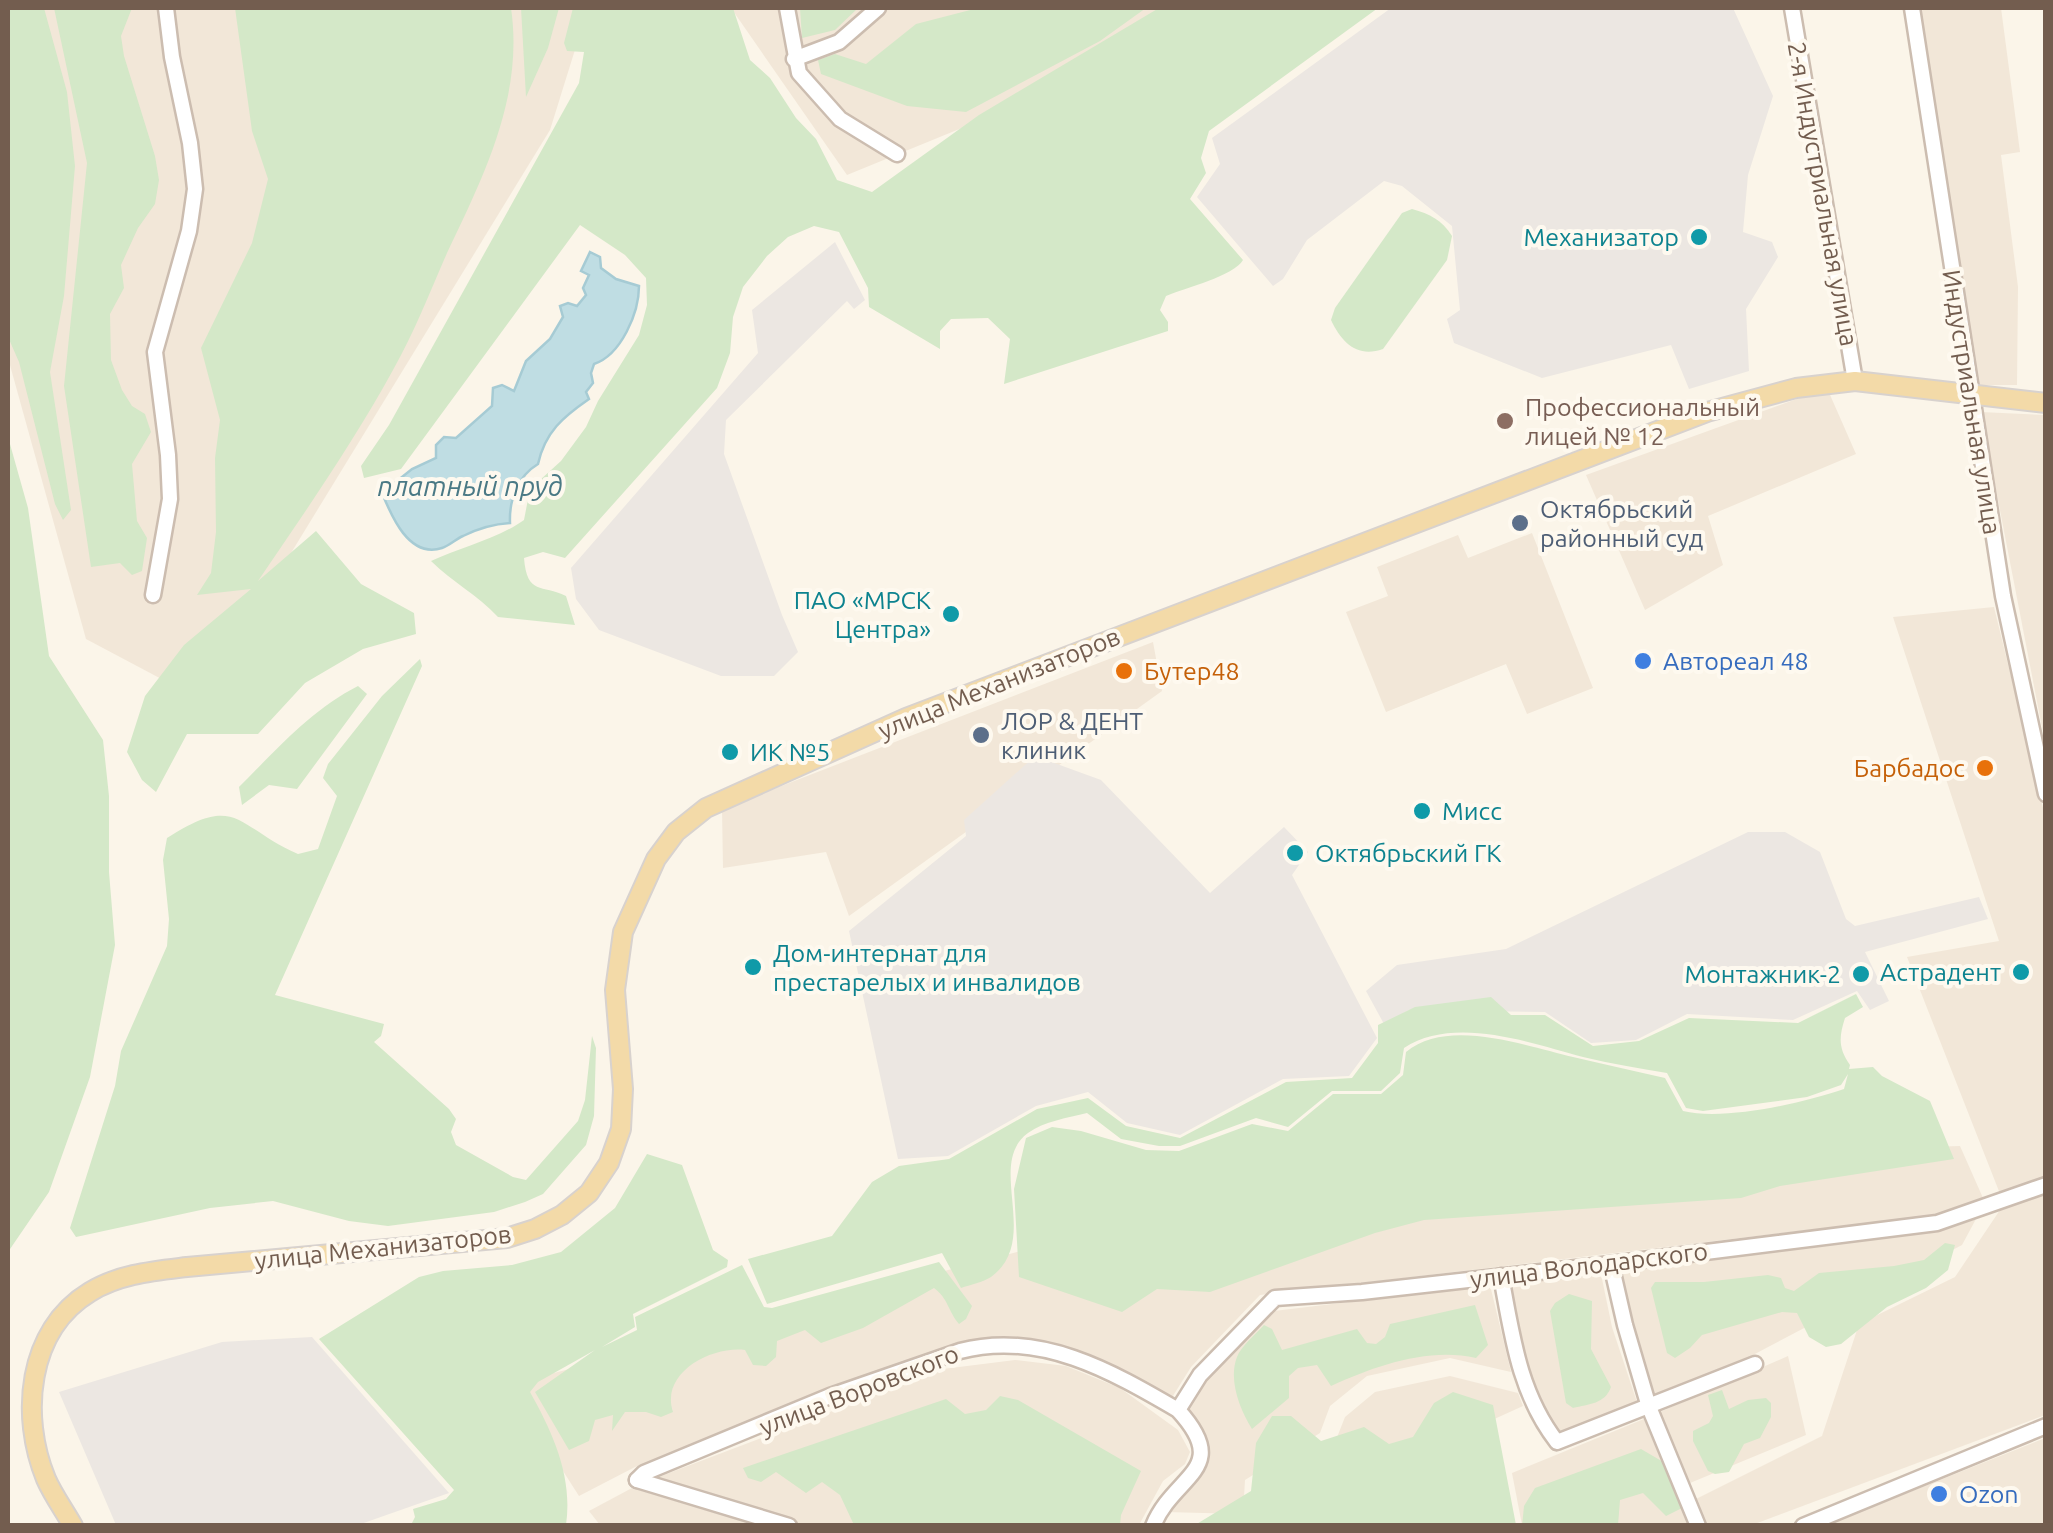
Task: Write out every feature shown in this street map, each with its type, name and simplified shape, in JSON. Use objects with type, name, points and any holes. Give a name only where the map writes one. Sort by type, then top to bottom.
[{"type":"main road","name":"улица Механизаторов","points":[[73,1526],[46,1478],[33,1429],[30,1396],[38,1356],[62,1315],[90,1291],[138,1273],[507,1238],[535,1229],[588,1193],[609,1164],[621,1129],[624,1089],[614,990],[624,932],[656,859],[676,832],[727,796],[892,724],[1548,470],[1738,402],[1796,388],[1856,381],[2046,402]]},
{"type":"street","points":[[154,595],[170,499],[156,344],[189,232],[195,189],[166,8]]},
{"type":"street","points":[[787,8],[799,72],[840,118],[897,154]]},
{"type":"street","points":[[794,58],[839,42],[878,8]]},
{"type":"street","name":"2-я Индустриальная улица","points":[[1792,8],[1856,381]]},
{"type":"street","name":"Индустриальная улица","points":[[1912,8],[2003,596],[2046,794]]},
{"type":"street","name":"улица Володарского","points":[[1178,1410],[1200,1375],[1274,1298],[1612,1264],[1937,1223],[2046,1185]]},
{"type":"street","points":[[1612,1264],[1649,1408],[1698,1526]]},
{"type":"street","points":[[1501,1276],[1518,1366],[1544,1426],[1557,1442],[1754,1364]]},
{"type":"street","name":"улица Воровского","points":[[789,1526],[637,1480],[644,1473],[830,1396],[979,1346],[1017,1345],[1069,1355],[1124,1379],[1178,1410]]},
{"type":"street","points":[[1153,1526],[1165,1502],[1195,1473],[1200,1461],[1199,1442],[1178,1410]]},
{"type":"street","points":[[1803,1526],[2046,1426]]},
{"type":"shaded area","points":[[8,8],[588,8],[550,130],[201,700],[86,639],[8,358]]},
{"type":"shaded area","points":[[731,8],[1255,8],[847,175]]},
{"type":"shaded area","points":[[1391,8],[1733,8],[1773,96],[1748,175],[1743,232],[1772,242],[1778,257],[1746,309],[1749,371],[1689,389],[1671,345],[1542,378],[1454,343],[1447,319],[1460,310],[1452,226],[1402,186],[1384,181],[1307,240],[1283,279],[1273,286],[1197,197],[1220,164],[1212,138]]},
{"type":"shaded area","points":[[1920,8],[2001,8],[2020,152],[2001,155],[2018,287],[2017,385],[1974,385],[1970,379]]},
{"type":"shaded area","points":[[835,242],[865,300],[854,309],[847,301],[726,420],[724,454],[798,652],[774,676],[721,676],[599,630],[576,599],[571,568],[758,353],[752,310]]},
{"type":"shaded area","points":[[1827,388],[1856,454],[1708,516],[1723,565],[1645,610],[1586,475]]},
{"type":"shaded area","points":[[1981,412],[2045,415],[2045,743]]},
{"type":"shaded area","points":[[1532,533],[1593,688],[1527,714],[1506,664],[1386,712],[1346,612],[1388,596],[1377,567],[1458,535],[1468,558]]},
{"type":"shaded area","points":[[1994,607],[2045,816],[2045,1415],[1752,1525],[1707,1525],[1694,1500],[1822,1436],[1859,1324],[1955,1277],[2004,1204],[1907,957],[1999,941],[1893,617]]},
{"type":"shaded area","points":[[1153,642],[1162,691],[849,916],[826,852],[723,868],[722,809]]},
{"type":"shaded area","name":"Октябрьский ГК","points":[[1035,756],[1101,780],[1210,893],[1284,827],[1308,852],[1292,875],[1377,1038],[1349,1076],[1283,1079],[1180,1135],[1127,1123],[1088,1092],[1036,1106],[948,1156],[898,1159],[849,931],[966,836],[964,820]]},
{"type":"shaded area","points":[[1748,832],[1785,832],[1820,852],[1846,919],[1855,926],[1979,897],[1988,919],[1865,952],[1889,1001],[1870,1010],[1857,991],[1793,1020],[1687,1014],[1636,1040],[1591,1043],[1545,1012],[1409,1010],[1384,1024],[1366,991],[1397,965],[1506,949]]},
{"type":"shaded area","points":[[1960,1146],[1983,1198],[1935,1215],[1260,1295],[1191,1367],[1171,1399],[1127,1372],[1069,1349],[1014,1342],[940,1352],[635,1467],[579,1496],[508,1385],[1354,1164]]},
{"type":"shaded area","points":[[1976,1219],[1962,1245],[1751,1356],[1654,1396],[1628,1322],[1619,1271],[1938,1232]]},
{"type":"shaded area","points":[[1601,1274],[1612,1327],[1637,1402],[1556,1434],[1527,1364],[1508,1283]]},
{"type":"shaded area","points":[[1490,1285],[1511,1372],[1450,1358],[1367,1376],[1330,1406],[1320,1433],[1245,1480],[1243,1514],[1165,1512],[1200,1474],[1208,1453],[1184,1410],[1204,1378],[1265,1312]]},
{"type":"shaded area","points":[[312,1337],[449,1493],[358,1525],[116,1525],[59,1392],[222,1342]]},
{"type":"shaded area","points":[[1788,1356],[1806,1435],[1690,1483],[1660,1412]]},
{"type":"shaded area","points":[[1015,1360],[1066,1366],[1120,1388],[1178,1430],[1190,1452],[1185,1464],[1163,1481],[1139,1525],[797,1525],[782,1515],[656,1478],[943,1369]]},
{"type":"shaded area","points":[[1450,1376],[1518,1393],[1523,1406],[1259,1526],[1334,1445],[1345,1417],[1375,1392]]},
{"type":"shaded area","points":[[1644,1419],[1688,1525],[1522,1525],[1512,1473]]},
{"type":"shaded area","points":[[2045,1438],[2045,1525],[1827,1525]]},
{"type":"shaded area","points":[[632,1488],[755,1525],[600,1525],[589,1511]]},
{"type":"green space","points":[[8,8],[44,8],[67,92],[75,166],[64,296],[50,372],[71,510],[63,520],[55,504],[19,362],[8,337]]},
{"type":"green space","points":[[54,8],[132,8],[121,36],[124,56],[159,180],[155,204],[138,228],[121,265],[124,288],[110,314],[111,360],[122,390],[132,406],[145,414],[151,432],[132,464],[137,521],[147,538],[142,571],[132,575],[120,563],[91,567],[64,386],[87,163]]},
{"type":"green space","points":[[235,8],[511,8],[512,72],[487,164],[408,342],[345,451],[258,581],[316,531],[361,584],[414,613],[416,634],[363,649],[305,683],[258,734],[187,734],[156,792],[142,780],[127,752],[145,696],[184,645],[251,589],[197,595],[211,573],[220,420],[201,348],[252,243],[268,179],[252,131]]},
{"type":"green space","points":[[521,8],[559,8],[548,48],[526,97]]},
{"type":"green space","points":[[573,8],[733,8],[750,60],[770,78],[796,118],[816,139],[837,180],[872,192],[979,115],[1159,8],[1378,8],[1209,131],[1201,158],[1206,173],[1190,199],[1243,260],[1220,276],[1166,296],[1160,310],[1168,322],[1168,331],[1004,384],[1010,339],[988,318],[951,319],[940,331],[940,349],[869,307],[868,288],[839,232],[814,226],[788,237],[743,287],[733,317],[730,353],[717,388],[565,558],[543,552],[524,558],[532,584],[566,596],[575,625],[498,617],[431,561],[524,520],[530,489],[561,461],[586,427],[639,335],[647,305],[646,278],[625,255],[580,225],[401,469],[364,478],[361,466],[389,425],[579,83],[584,52],[567,51],[564,43]]},
{"type":"green space","points":[[800,8],[858,8],[835,30],[802,38]]},
{"type":"green space","points":[[978,8],[1146,8],[1100,41],[966,112],[907,106],[821,74],[818,60],[835,54],[866,64],[916,24]]},
{"type":"green space","points":[[1412,209],[1435,218],[1452,236],[1447,260],[1383,349],[1358,350],[1345,342],[1335,328],[1331,320],[1335,308],[1402,213]]},
{"type":"green space","points":[[8,437],[28,508],[49,656],[103,740],[115,945],[90,1077],[49,1192],[8,1252]]},
{"type":"green space","points":[[420,659],[422,666],[275,995],[384,1024],[381,1036],[374,1042],[449,1109],[456,1119],[451,1132],[456,1145],[513,1177],[526,1180],[578,1121],[585,1100],[592,1036],[596,1048],[594,1116],[586,1145],[543,1194],[494,1212],[388,1226],[349,1221],[273,1201],[210,1208],[76,1237],[70,1228],[115,1086],[121,1051],[167,946],[169,919],[163,860],[167,838],[190,824],[223,816],[248,825],[298,854],[318,849],[337,796],[323,778],[328,764],[382,696]]},
{"type":"green space","points":[[358,686],[367,694],[297,789],[269,785],[242,805],[239,787],[309,719]]},
{"type":"green space","points":[[1856,994],[1863,1007],[1845,1018],[1841,1037],[1849,1069],[1873,1067],[1882,1076],[1930,1101],[1954,1159],[1780,1186],[1741,1198],[1424,1220],[1375,1233],[1210,1292],[1157,1289],[1122,1312],[1019,1277],[1014,1189],[1026,1138],[1052,1127],[1081,1131],[1146,1150],[1179,1151],[1252,1124],[1288,1131],[1333,1094],[1381,1094],[1403,1075],[1406,1052],[1443,1036],[1510,1041],[1665,1078],[1683,1111],[1700,1114],[1742,1112],[1807,1100],[1844,1089],[1848,1074],[1841,1085],[1807,1097],[1703,1111],[1686,1108],[1667,1073],[1517,1039],[1469,1033],[1446,1034],[1424,1038],[1404,1048],[1400,1073],[1381,1091],[1332,1091],[1288,1127],[1256,1118],[1180,1146],[1121,1139],[1087,1113],[1034,1129],[1016,1147],[1011,1163],[1014,1223],[1005,1261],[991,1277],[961,1288],[942,1253],[767,1304],[748,1259],[832,1236],[872,1182],[899,1166],[949,1159],[1037,1109],[1088,1098],[1126,1126],[1180,1138],[1286,1082],[1352,1078],[1378,1043],[1378,1025],[1415,1007],[1491,997],[1511,1015],[1545,1015],[1593,1046],[1639,1041],[1689,1018],[1798,1023]]},
{"type":"green space","points":[[647,1154],[682,1165],[713,1250],[728,1260],[727,1267],[633,1314],[635,1327],[602,1347],[637,1330],[635,1317],[742,1265],[764,1307],[772,1308],[939,1262],[972,1306],[966,1319],[959,1324],[934,1288],[863,1328],[821,1343],[805,1330],[777,1341],[776,1357],[766,1366],[753,1365],[745,1350],[718,1353],[681,1374],[671,1398],[673,1412],[661,1417],[625,1412],[612,1431],[613,1415],[595,1420],[589,1441],[569,1450],[535,1392],[595,1350],[538,1382],[530,1392],[564,1473],[566,1525],[411,1525],[413,1509],[446,1499],[454,1490],[319,1339],[419,1277],[512,1265],[561,1252],[615,1208]]},
{"type":"green space","points":[[1945,1243],[1955,1245],[1948,1270],[1926,1288],[1887,1307],[1841,1344],[1826,1347],[1809,1337],[1797,1313],[1782,1312],[1702,1335],[1675,1358],[1667,1353],[1651,1288],[1655,1282],[1704,1282],[1768,1275],[1781,1278],[1785,1288],[1794,1291],[1819,1273],[1924,1260]]},
{"type":"green space","points":[[1569,1294],[1592,1301],[1591,1349],[1611,1387],[1601,1400],[1573,1408],[1566,1403],[1550,1311]]},
{"type":"green space","points":[[1475,1305],[1488,1345],[1476,1358],[1421,1357],[1384,1365],[1331,1386],[1317,1365],[1298,1368],[1289,1376],[1289,1398],[1252,1429],[1243,1413],[1235,1385],[1237,1357],[1264,1325],[1272,1329],[1282,1350],[1357,1329],[1367,1343],[1376,1344],[1385,1337],[1390,1324]]},
{"type":"green space","points":[[1722,1390],[1729,1409],[1748,1400],[1766,1398],[1771,1403],[1771,1417],[1760,1438],[1744,1444],[1729,1472],[1715,1474],[1708,1471],[1693,1441],[1693,1431],[1709,1423],[1713,1416],[1708,1395]]},
{"type":"green space","points":[[1453,1392],[1493,1405],[1516,1525],[1195,1525],[1251,1491],[1256,1443],[1272,1416],[1291,1416],[1321,1441],[1364,1427],[1389,1444],[1413,1437],[1434,1403]]},
{"type":"green space","points":[[1000,1396],[1018,1400],[1141,1471],[1120,1525],[854,1525],[840,1495],[822,1482],[806,1493],[776,1472],[761,1482],[748,1478],[743,1468],[946,1399],[965,1414],[986,1410]]},
{"type":"green space","points":[[1641,1449],[1665,1463],[1684,1507],[1666,1516],[1643,1493],[1620,1500],[1618,1525],[1522,1526],[1524,1506],[1535,1488]]},
{"type":"water","name":"платный пруд","points":[[590,252],[600,257],[601,268],[616,279],[639,286],[627,332],[612,352],[594,364],[593,383],[586,392],[589,399],[556,426],[538,464],[520,482],[511,505],[510,523],[474,531],[442,548],[420,547],[403,533],[382,493],[412,469],[436,458],[436,445],[444,437],[456,438],[492,406],[493,388],[502,385],[514,391],[526,361],[550,339],[563,317],[560,306],[577,306],[586,295],[583,288],[589,275],[581,271]]},
{"type":"place","name":"Механизатор","points":[[1699,237]]},
{"type":"place","name":"Профессиональный лицей № 12","points":[[1505,421]]},
{"type":"place","name":"Октябрьский районный суд","points":[[1520,523]]},
{"type":"place","name":"ПАО «МРСК Центра»","points":[[951,614]]},
{"type":"place","name":"Автореал 48","points":[[1643,661]]},
{"type":"place","name":"Бутер48","points":[[1124,671]]},
{"type":"place","name":"ЛОР & ДЕНТ клиник","points":[[981,735]]},
{"type":"place","name":"ИК №5","points":[[730,752]]},
{"type":"place","name":"Барбадос","points":[[1985,768]]},
{"type":"place","name":"Мисс","points":[[1422,811]]},
{"type":"place","name":"Октябрьский ГК","points":[[1295,853]]},
{"type":"place","name":"Дом-интернат для престарелых и инвалидов","points":[[753,967]]},
{"type":"place","name":"Астрадент","points":[[2021,972]]},
{"type":"place","name":"Монтажник-2","points":[[1861,974]]},
{"type":"place","name":"Ozon","points":[[1939,1494]]}]
